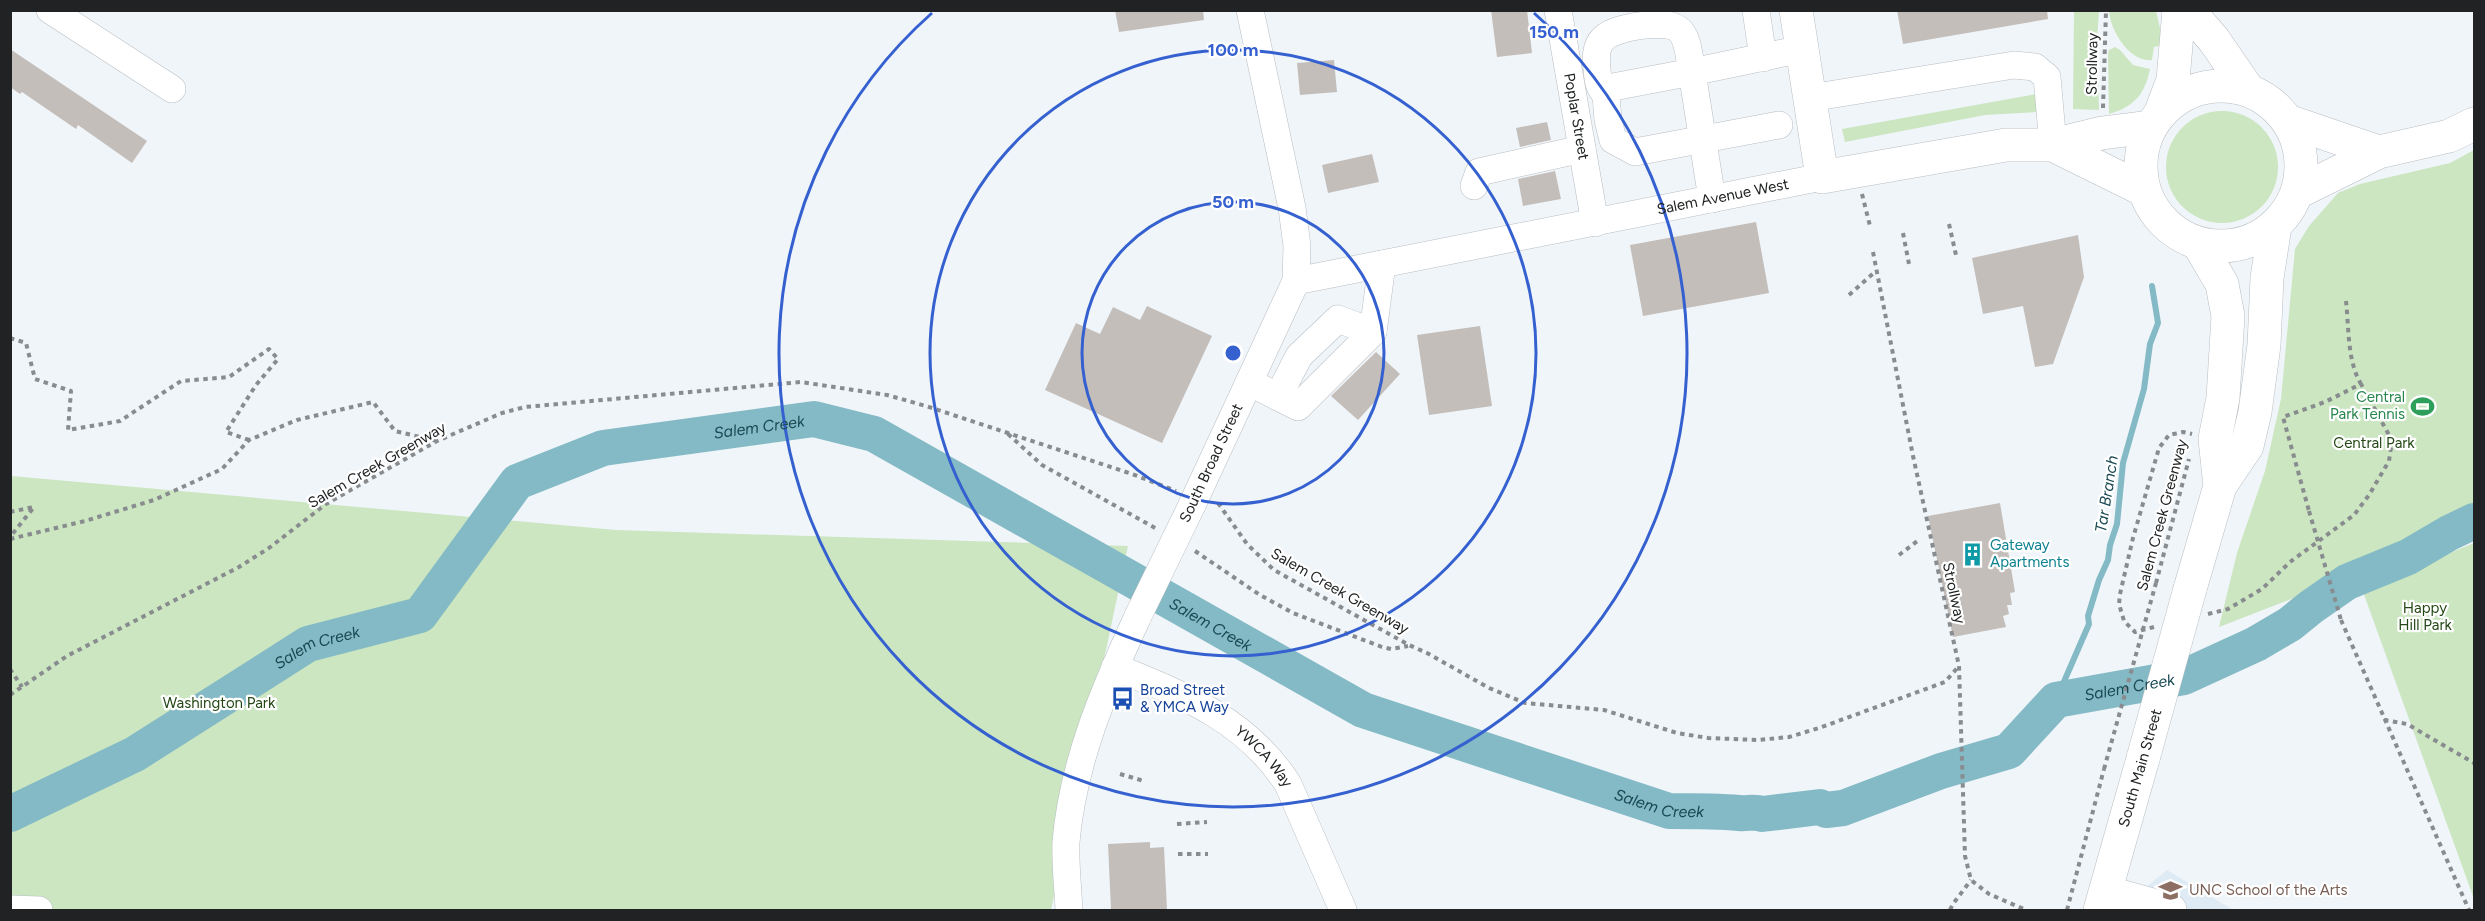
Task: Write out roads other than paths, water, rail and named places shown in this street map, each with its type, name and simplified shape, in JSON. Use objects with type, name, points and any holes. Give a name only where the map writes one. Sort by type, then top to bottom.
[{"type":"main road","points":[[1796,10],[1822,177]]},
{"type":"main road","points":[[2156,119],[2179,97],[2202,88],[2226,86],[2249,90],[2271,103],[2288,122],[2299,144],[2302,168],[2298,192],[2289,211],[2275,226],[2258,238],[2239,245],[2218,247],[2198,243],[2174,232],[2156,213],[2144,190],[2140,168],[2143,147],[2173,80],[2179,10]]},
{"type":"main road","points":[[2188,10],[2214,40],[2249,90]]},
{"type":"main road","name":"Salem Avenue West","points":[[1822,177],[2006,145],[2053,145],[2156,119]]},
{"type":"main road","points":[[2288,122],[2379,152]]},
{"type":"main road","points":[[2298,192],[2379,152],[2449,136],[2475,124]]},
{"type":"main road","points":[[2053,145],[2144,190]]},
{"type":"main road","name":"South Main Street","points":[[2220,486],[2247,446],[2255,412],[2264,345],[2267,280],[2275,226]]},
{"type":"main road","name":"South Main Street","points":[[2103,901],[2144,754],[2194,603],[2220,486],[2215,439],[2223,398],[2228,316],[2222,284],[2198,243]]},
{"type":"main road","points":[[2103,901],[2170,910]]},
{"type":"street","points":[[50,10],[172,89]]},
{"type":"street","name":"South Broad Street","points":[[1069,910],[1066,843],[1076,780],[1087,741],[1115,667],[1138,616],[1196,500],[1296,281],[1297,246],[1292,208],[1250,10]]},
{"type":"street","name":"Poplar Street","points":[[1558,10],[1594,223]]},
{"type":"street","points":[[1756,10],[1763,57]]},
{"type":"street","points":[[1712,199],[1702,141],[1692,72],[1685,38],[1678,29],[1659,23],[1613,32],[1603,38],[1597,49],[1599,87],[1606,95],[1608,120],[1613,140],[1624,147],[1635,152],[1702,141],[1779,125]]},
{"type":"street","points":[[1606,95],[1613,87],[1802,50]]},
{"type":"street","points":[[1810,98],[2014,65],[2035,67],[2047,77],[2053,145]]},
{"type":"street","points":[[1474,186],[1479,172],[1582,149]]},
{"type":"street","name":"Salem Avenue West","points":[[1296,281],[1822,177]]},
{"type":"street","points":[[1249,382],[1298,407],[1373,332],[1382,264]]},
{"type":"street","name":"YWCA Way","points":[[1115,667],[1198,704],[1226,720],[1255,742],[1276,765],[1288,784],[1343,910]]},
{"type":"street","points":[[10,909],[39,910]]},
{"type":"waterway","name":"Tar Branch","points":[[2056,700],[2089,624],[2088,616],[2108,560],[2117,524],[2123,463],[2144,389],[2150,344],[2158,323],[2152,286]]},
{"type":"waterway","name":"Salem Creek","points":[[10,814],[135,754],[308,644],[420,615],[517,482],[603,448],[814,419],[874,434],[1363,710],[1669,811],[1762,814],[1820,807],[1826,810],[1843,808],[1941,771],[2009,751],[2056,700],[2184,677],[2256,644],[2290,624],[2347,582],[2408,557],[2474,521]]},
{"type":"place","name":"Central Park Tennis","points":[[2423,406]]},
{"type":"place","name":"Gateway Apartments","points":[[1972,554]]},
{"type":"place","name":"Broad Street & YMCA Way","points":[[1122,699]]},
{"type":"place","name":"UNC School of the Arts","points":[[2171,890]]},
{"type":"park label","name":"Central Park","points":[[2374,443]]},
{"type":"park label","name":"Happy Hill Park","points":[[2425,616]]},
{"type":"park label","name":"Washington Park","points":[[219,703]]}]
